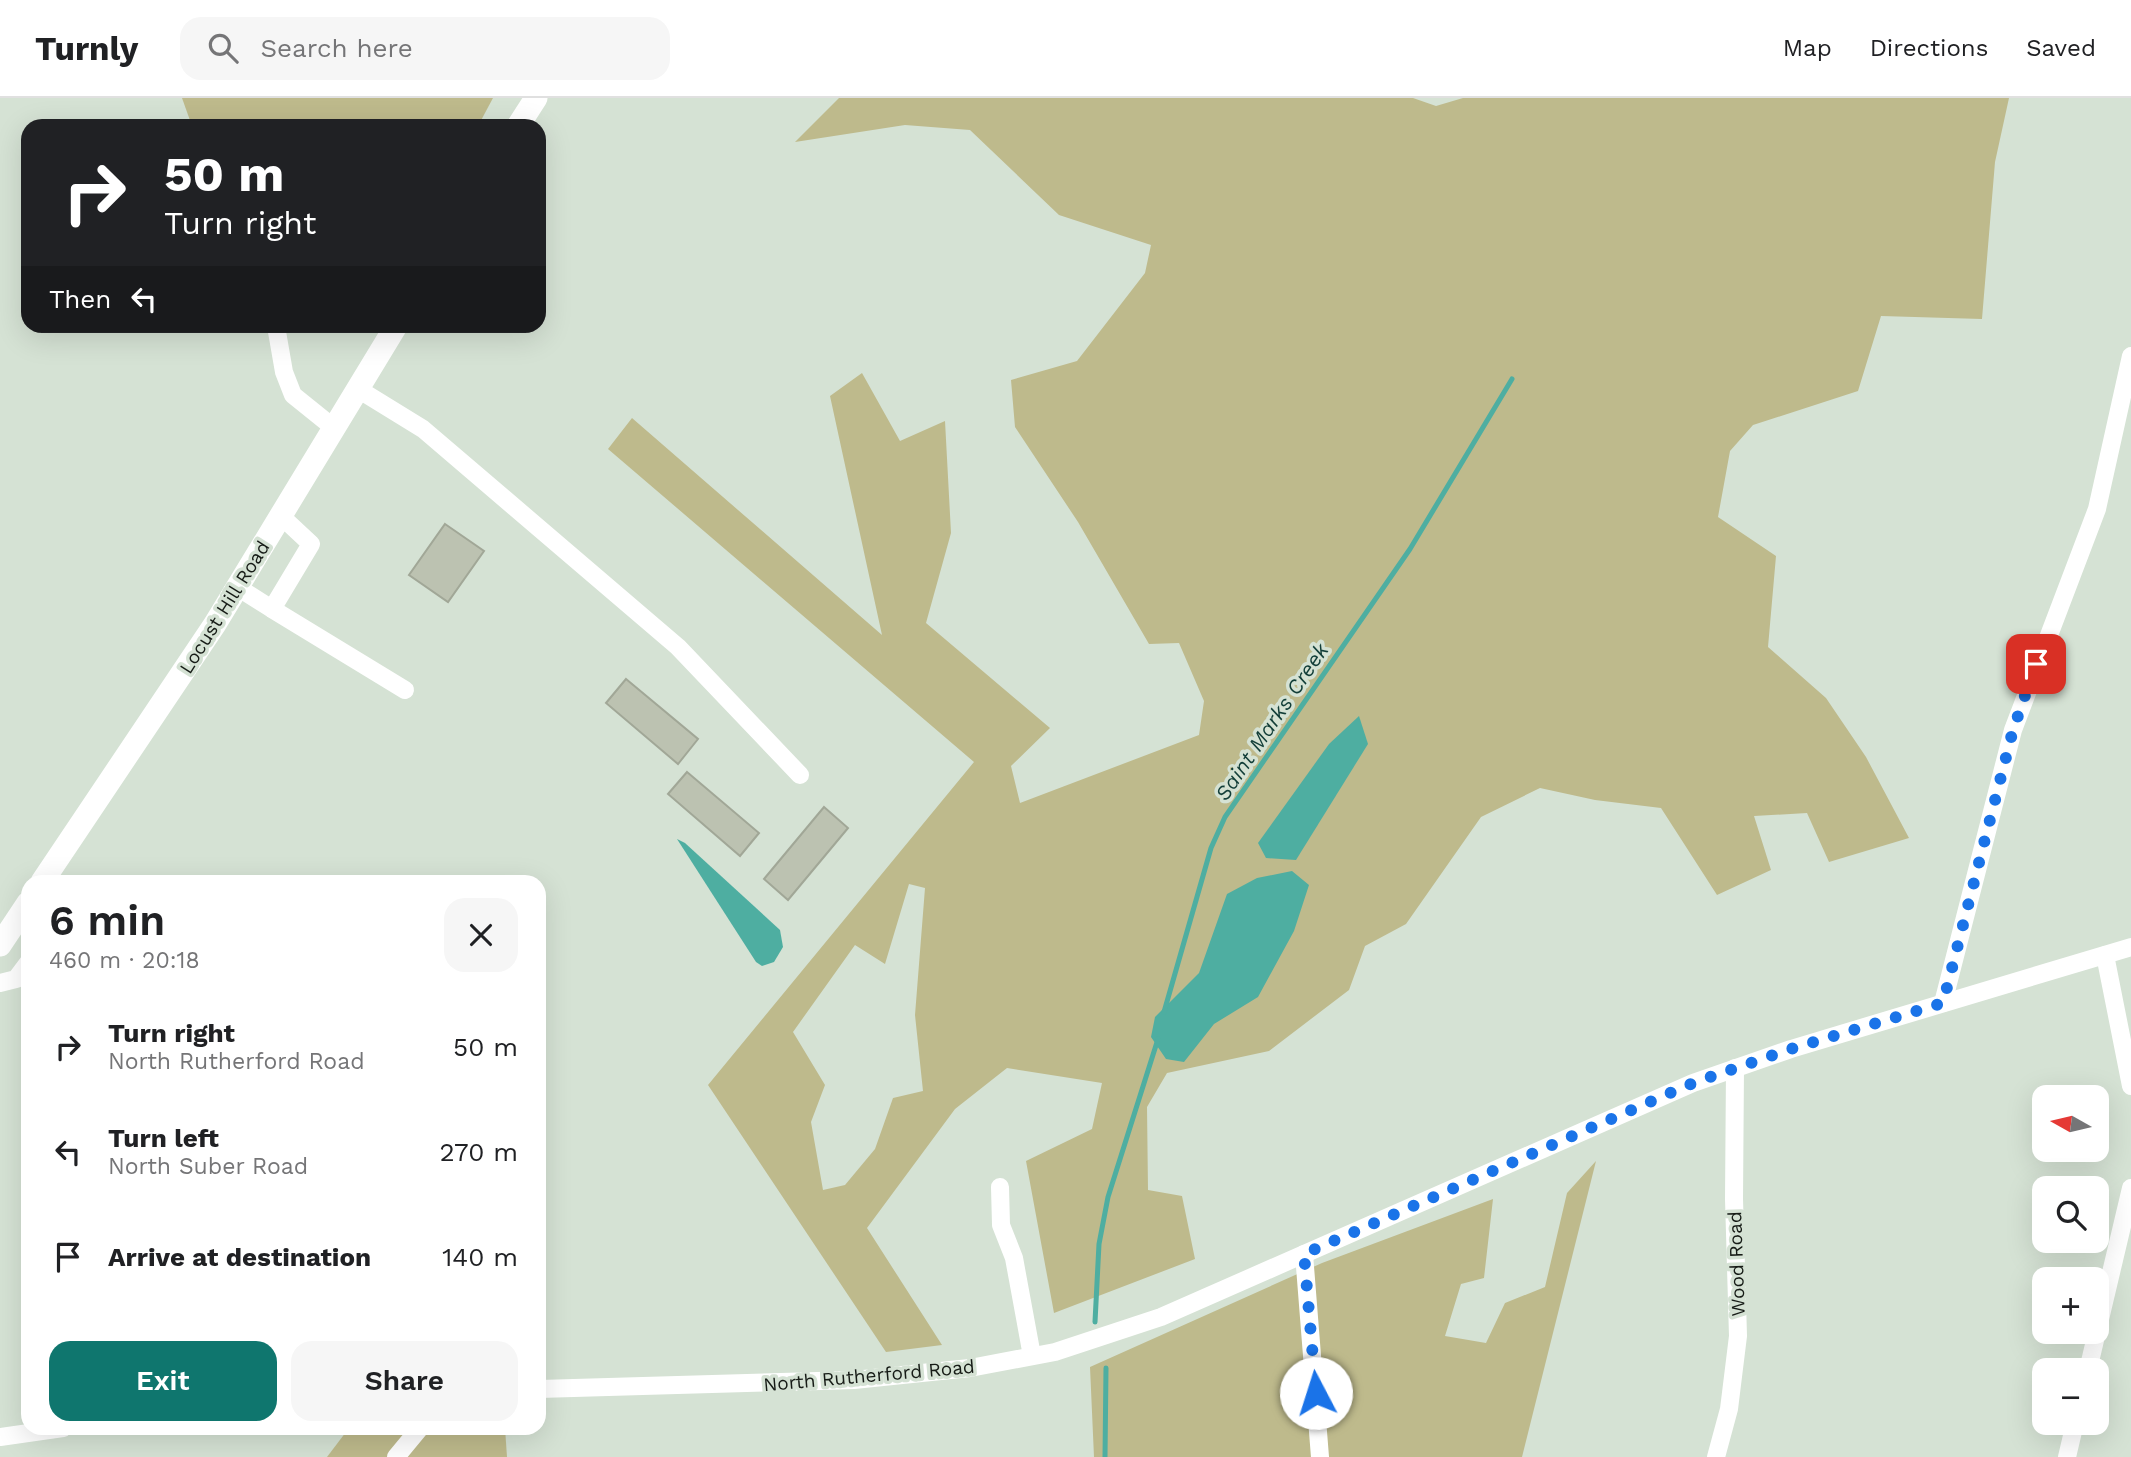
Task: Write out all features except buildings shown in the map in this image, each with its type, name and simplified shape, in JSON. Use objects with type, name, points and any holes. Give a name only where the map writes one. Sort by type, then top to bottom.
[{"type":"main road","points":[[522,119],[536,98]]},
{"type":"main road","name":"Locust Hill Road","points":[[47,875],[237,587],[392,333]]},
{"type":"main road","points":[[0,945],[21,914]]},
{"type":"street","points":[[277,333],[284,372],[293,395],[334,428]]},
{"type":"street","points":[[1943,1003],[2013,730],[2097,509],[2131,356]]},
{"type":"street","points":[[358,388],[423,429],[678,647],[800,775]]},
{"type":"street","points":[[272,609],[311,544],[281,516]]},
{"type":"street","points":[[237,587],[405,690]]},
{"type":"street","name":"North Rutherford Road","points":[[546,1390],[854,1380],[970,1368],[1107,1337],[1161,1317],[1650,1101],[1735,1068],[2131,947]]},
{"type":"street","points":[[2105,955],[2131,1086]]},
{"type":"street","points":[[0,983],[16,979],[21,972]]},
{"type":"street","name":"Wood Road","points":[[1716,1457],[1729,1409],[1738,1336],[1734,1199],[1735,1068]]},
{"type":"street","points":[[1000,1187],[1001,1225],[1014,1258],[1032,1356]]},
{"type":"street","points":[[2091,1358],[2131,1188]]},
{"type":"street","points":[[1304,1254],[1320,1457]]},
{"type":"street","points":[[0,1437],[21,1434]]},
{"type":"street","points":[[396,1457],[414,1435]]},
{"type":"street","points":[[2067,1457],[2072,1435]]},
{"type":"shaded area","points":[[182,98],[493,98],[482,119],[190,119]]},
{"type":"shaded area","points":[[839,98],[1413,98],[1436,106],[1463,98],[2009,98],[1995,162],[1982,319],[1881,316],[1858,391],[1753,425],[1730,451],[1718,517],[1776,556],[1768,647],[1826,698],[1866,757],[1909,838],[1829,862],[1807,813],[1754,816],[1771,870],[1717,895],[1661,808],[1595,800],[1540,788],[1481,817],[1406,924],[1365,946],[1349,990],[1269,1051],[1167,1073],[1147,1107],[1148,1190],[1182,1196],[1195,1259],[1054,1313],[1026,1161],[1092,1129],[1102,1083],[1007,1068],[955,1109],[867,1228],[942,1345],[886,1352],[708,1085],[974,762],[608,449],[632,418],[882,635],[830,396],[862,373],[900,441],[945,421],[951,533],[926,623],[1050,728],[1011,766],[1020,803],[1199,735],[1204,701],[1179,643],[1149,644],[1078,522],[1015,427],[1011,380],[1077,361],[1145,273],[1151,245],[1059,215],[970,130],[905,125],[795,142]],"holes":[[[909,884],[925,888],[915,1015],[923,1091],[893,1098],[875,1149],[845,1185],[823,1190],[811,1122],[825,1085],[793,1032],[855,945],[885,964]]]},
{"type":"shaded area","points":[[1596,1161],[1522,1457],[1094,1457],[1090,1367],[1322,1263],[1493,1199],[1484,1278],[1461,1284],[1445,1336],[1486,1343],[1505,1303],[1545,1287],[1567,1193]]},
{"type":"shaded area","points":[[344,1435],[505,1435],[507,1457],[327,1457]]},
{"type":"water","points":[[1359,716],[1368,744],[1296,860],[1266,858],[1258,843],[1329,744]]},
{"type":"water","points":[[677,839],[685,843],[780,930],[783,947],[774,962],[762,966],[756,962]]},
{"type":"water","points":[[1292,871],[1309,885],[1294,931],[1258,997],[1214,1024],[1184,1062],[1166,1059],[1151,1037],[1155,1017],[1199,973],[1227,894],[1257,878]]},
{"type":"waterway","name":"Saint Marks Creek","points":[[1164,1012],[1211,848],[1225,817],[1410,549],[1512,379]]},
{"type":"waterway","name":"Saint Marks Creek","points":[[1095,1322],[1099,1244],[1108,1197],[1158,1039]]},
{"type":"waterway","name":"Saint Marks Creek","points":[[1105,1457],[1106,1368]]},
{"type":"route","points":[[1316,1393],[1304,1254],[1693,1083],[1791,1049],[1943,1003],[1949,970],[2013,730],[2036,664]]}]
